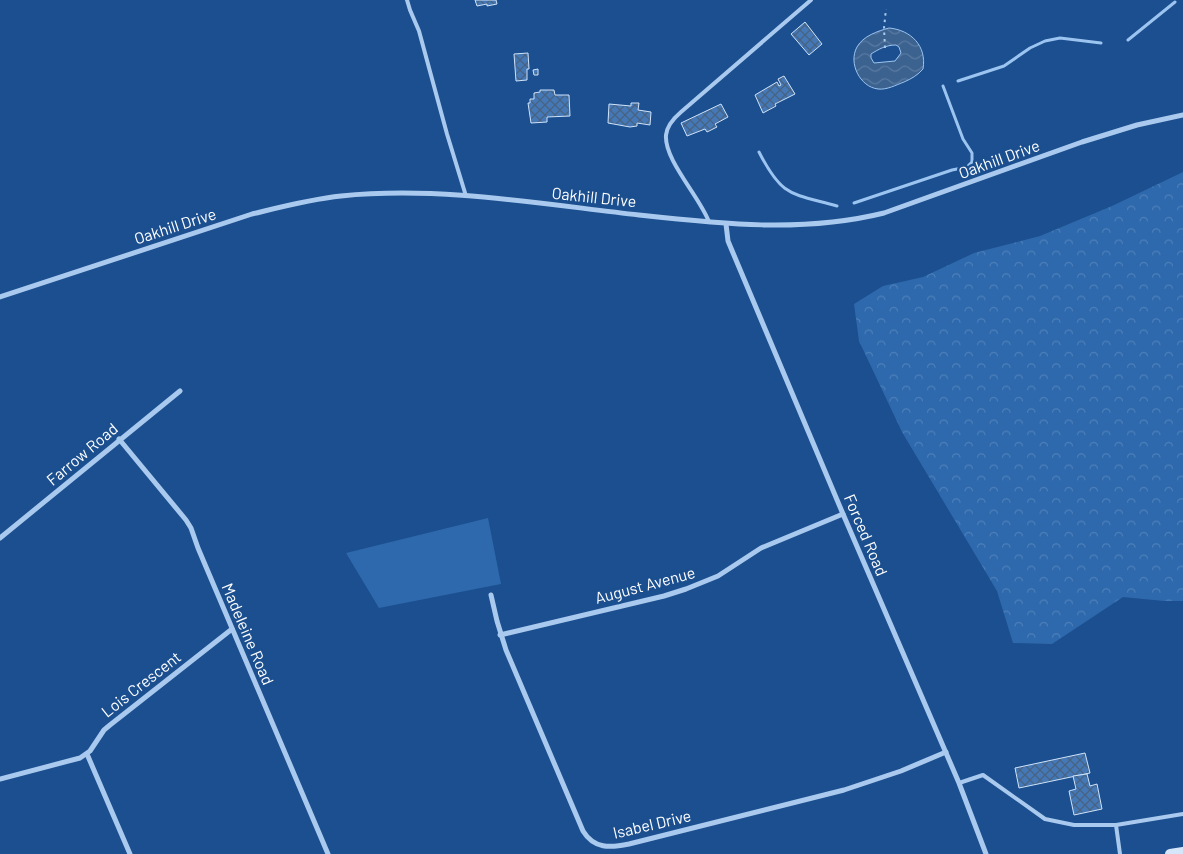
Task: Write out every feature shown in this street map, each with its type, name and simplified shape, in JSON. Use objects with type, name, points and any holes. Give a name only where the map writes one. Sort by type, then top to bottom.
[{"type":"street","name":"Oakhill Drive","points":[[0,297],[252,214],[288,205],[340,196],[408,194],[466,196],[726,224],[797,225],[838,222],[869,217],[1082,142],[1138,125],[1183,115]]},
{"type":"street","name":"Forced Road","points":[[726,224],[728,241],[946,752],[986,854]]},
{"type":"street","name":"Farrow Road","points":[[0,538],[180,391]]},
{"type":"street","name":"Madeleine Road","points":[[119,439],[191,528],[328,854]]},
{"type":"street","name":"August Avenue","points":[[500,635],[664,596],[686,589],[718,576],[761,548],[843,514]]},
{"type":"street","name":"Isabel Drive","points":[[491,596],[500,635],[583,831],[594,844],[604,847],[629,844],[844,790],[901,771],[946,752]]},
{"type":"street","name":"Lois Crescent","points":[[87,754],[110,725],[232,629]]},
{"type":"street","points":[[0,779],[74,760],[87,754],[130,854]]},
{"type":"lane","points":[[407,0],[420,31],[447,134],[466,196]]},
{"type":"lane","points":[[709,222],[702,206],[671,156],[667,142],[668,128],[681,112],[811,0]]},
{"type":"lane","points":[[959,783],[982,776],[1045,819],[1074,826],[1116,825],[1183,814]]},
{"type":"lane","points":[[1116,825],[1120,854]]},
{"type":"path","points":[[885,48],[884,28],[886,9]]},
{"type":"green space","points":[[1183,172],[1183,601],[1123,597],[1052,644],[1013,643],[997,591],[902,432],[859,341],[854,304],[883,286],[923,277],[974,253],[1040,236],[1112,206]]},
{"type":"green space","points":[[488,518],[501,584],[379,608],[346,553]]},
{"type":"water","points":[[889,28],[904,32],[916,41],[920,46],[924,61],[923,69],[914,77],[904,82],[888,88],[878,89],[866,84],[857,73],[854,60],[855,53],[860,43],[871,34]],"holes":[[[896,45],[901,53],[895,61],[874,63],[871,58],[871,54],[883,48]]]},
{"type":"building","points":[[475,0],[496,0],[497,4],[477,6]]},
{"type":"building","points":[[805,22],[822,44],[809,55],[791,34]]},
{"type":"building","points":[[528,53],[529,69],[527,69],[527,80],[516,81],[514,54]]},
{"type":"building","points":[[538,69],[538,75],[534,75],[533,70]]},
{"type":"building","points":[[784,76],[795,94],[775,104],[776,106],[763,113],[755,95],[777,82],[779,86],[781,85],[778,79]]},
{"type":"building","points":[[540,90],[554,90],[555,95],[569,95],[570,116],[547,117],[547,122],[531,123],[528,103],[530,103],[530,99],[534,99],[534,93],[540,92]]},
{"type":"building","points":[[631,103],[639,103],[638,110],[651,112],[650,125],[637,123],[637,126],[630,127],[608,123],[609,104],[631,106]]},
{"type":"building","points":[[721,104],[728,117],[715,124],[717,127],[707,132],[705,129],[687,136],[681,123]]},
{"type":"building","points":[[1085,753],[1090,773],[1019,788],[1015,768]]},
{"type":"building","points":[[1087,774],[1090,786],[1097,784],[1102,809],[1074,815],[1069,791],[1076,789],[1073,776]]},
{"type":"waterway","points":[[1128,40],[1175,2]]},
{"type":"waterway","points":[[958,81],[1004,66],[1030,48],[1045,41],[1060,38],[1101,43]]},
{"type":"waterway","points":[[854,203],[952,170],[967,167],[972,162],[972,153],[963,139],[943,86]]},
{"type":"waterway","points":[[759,152],[774,178],[789,191],[837,206]]}]
